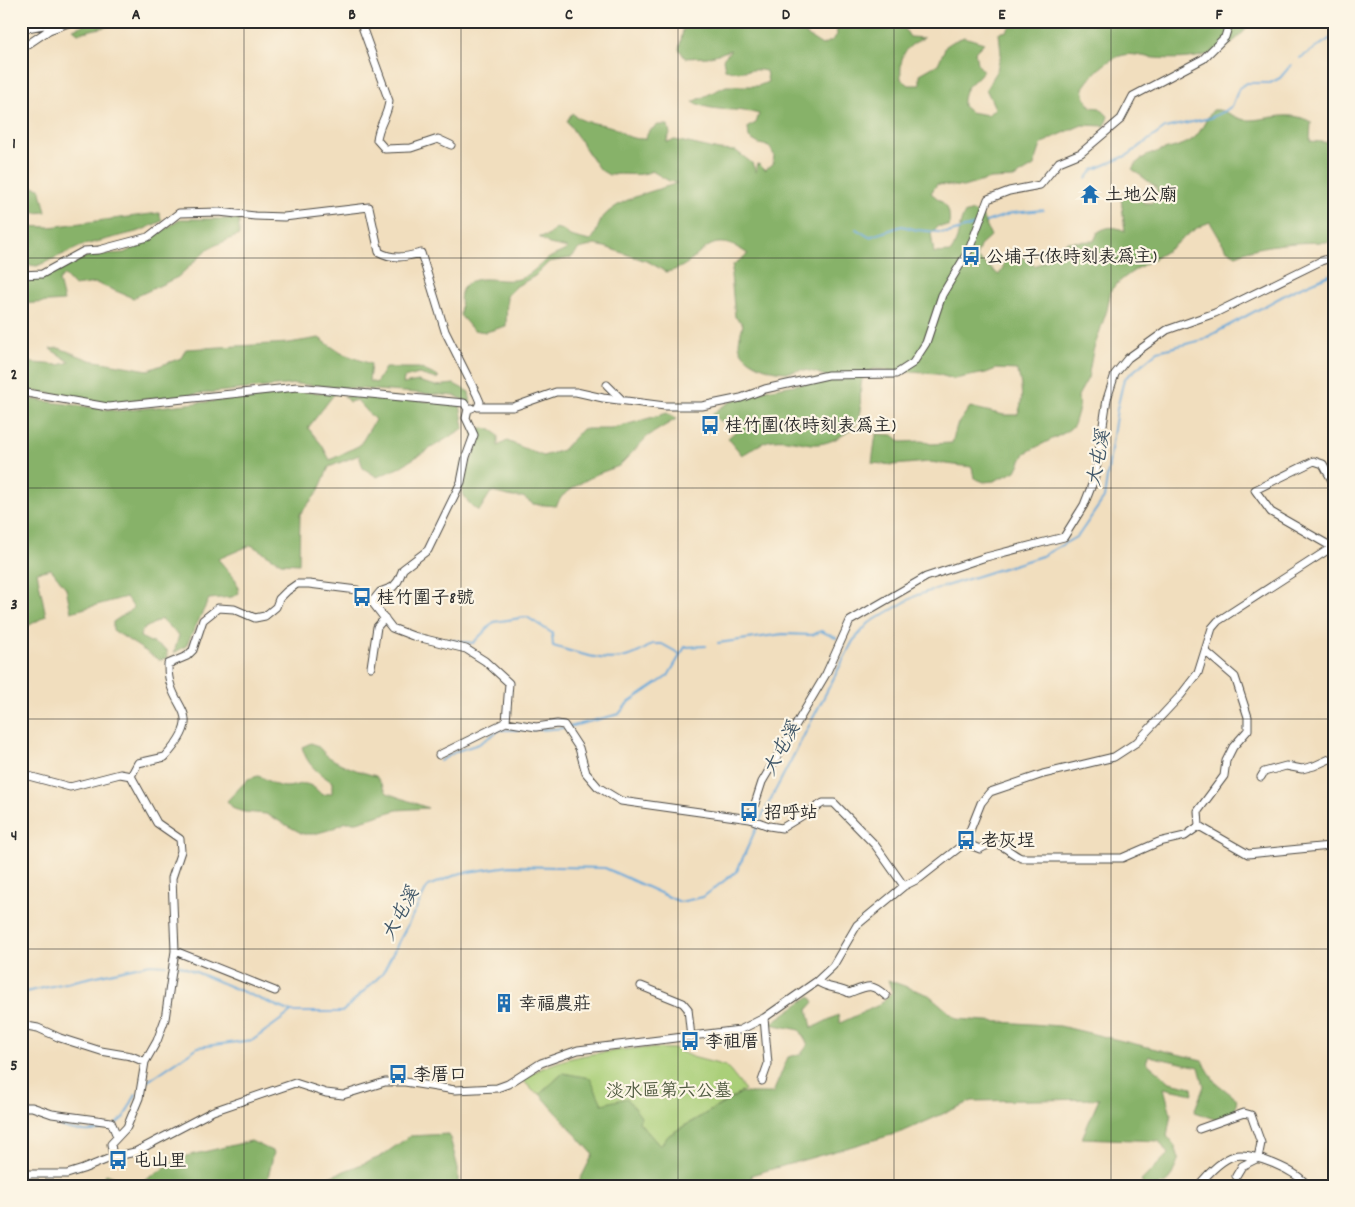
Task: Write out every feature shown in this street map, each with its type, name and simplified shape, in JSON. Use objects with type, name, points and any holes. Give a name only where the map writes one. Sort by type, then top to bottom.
[{"type":"street","points":[[21,29],[66,21]]},
{"type":"street","points":[[21,49],[48,30],[74,21]]},
{"type":"street","points":[[360,21],[389,102],[388,111],[378,128],[377,140],[380,145],[385,149],[412,148],[438,139],[451,145]]},
{"type":"street","points":[[468,409],[478,407],[513,407],[556,392],[576,392],[622,401],[665,406],[702,406],[741,398],[765,389],[828,375],[896,374],[913,363],[926,343],[942,295],[969,250],[988,199],[1009,191],[1040,186],[1059,162],[1081,153],[1120,119],[1132,96],[1203,59],[1225,37],[1230,21]]},
{"type":"street","points":[[21,274],[42,274],[84,251],[99,250],[148,237],[179,213],[219,212],[255,216],[284,216],[370,207],[379,252],[389,257],[402,258],[421,253],[445,330],[480,402],[478,407]]},
{"type":"street","points":[[752,819],[762,782],[826,674],[850,621],[926,577],[986,557],[1064,537],[1084,505],[1095,478],[1107,399],[1115,374],[1128,358],[1167,330],[1215,313],[1321,261],[1334,257]]},
{"type":"street","points":[[607,385],[622,401]]},
{"type":"street","points":[[21,392],[108,407],[297,387],[464,403],[468,409],[466,418],[474,435],[466,457],[462,482],[428,550],[404,569],[393,587],[380,592],[372,602]]},
{"type":"street","points":[[21,1176],[30,1174],[67,1174],[113,1157],[135,1152],[212,1112],[295,1083],[326,1093],[343,1095],[385,1082],[405,1082],[454,1090],[497,1088],[508,1084],[541,1063],[578,1050],[691,1038],[740,1030],[764,1018],[817,981],[833,966],[857,925],[904,886],[920,878],[966,843],[981,803],[990,792],[1043,774],[1114,757],[1137,742],[1181,695],[1198,673],[1212,628],[1218,621],[1333,547],[1270,512],[1256,490],[1314,461],[1322,464],[1334,484]]},
{"type":"street","points":[[131,776],[138,763],[165,757],[184,731],[186,716],[170,688],[168,664],[187,656],[193,650],[206,616],[218,608],[224,608],[255,618],[265,616],[276,608],[279,599],[287,591],[297,584],[330,585],[357,590],[372,602],[392,628],[413,636],[466,649],[485,661],[509,683],[506,722]]},
{"type":"street","points":[[372,667],[377,627],[385,618]]},
{"type":"street","points":[[1199,826],[1198,811],[1224,776],[1226,761],[1233,747],[1248,730],[1248,717],[1235,677],[1205,650]]},
{"type":"street","points":[[439,754],[506,722],[536,728],[557,724],[566,728],[579,748],[586,773],[598,787],[620,802],[752,819],[769,826],[782,828],[823,803],[834,803],[875,845],[904,886]]},
{"type":"street","points":[[1261,777],[1264,772],[1286,766],[1302,768],[1314,766],[1334,757]]},
{"type":"street","points":[[21,774],[70,787],[120,774],[131,776]]},
{"type":"street","points":[[113,1157],[110,1144],[127,1127],[139,1098],[145,1062],[157,1040],[165,1019],[175,952],[172,878],[182,843],[180,839],[157,823],[131,776]]},
{"type":"street","points":[[966,843],[980,849],[989,844],[1003,845],[1011,854],[1021,858],[1122,858],[1159,842],[1185,836],[1199,826]]},
{"type":"street","points":[[1199,826],[1248,854],[1330,846]]},
{"type":"street","points":[[1334,838],[1330,846],[1334,866]]},
{"type":"street","points":[[175,952],[275,991]]},
{"type":"street","points":[[817,981],[825,987],[841,989],[849,993],[869,986],[878,989],[886,996]]},
{"type":"street","points":[[641,986],[683,1003],[688,1009],[691,1038]]},
{"type":"street","points":[[762,1081],[768,1064],[764,1018]]},
{"type":"street","points":[[21,1026],[38,1028],[60,1038],[101,1051],[131,1056],[145,1062]]},
{"type":"street","points":[[21,1107],[32,1107],[52,1114],[111,1122]]},
{"type":"street","points":[[1199,1129],[1248,1113],[1251,1115],[1261,1143],[1258,1158]]},
{"type":"street","points":[[111,1114],[111,1122],[116,1136]]},
{"type":"street","points":[[1198,1186],[1231,1157],[1240,1155],[1258,1158],[1292,1171],[1307,1186]]},
{"type":"street","points":[[1236,1176],[1242,1166],[1258,1158]]},
{"type":"green space","points":[[93,21],[132,21],[78,33],[73,29]]},
{"type":"green space","points":[[685,21],[785,21],[822,45],[831,41],[837,35],[836,21],[904,21],[904,28],[910,37],[924,38],[911,46],[902,59],[901,79],[909,85],[920,85],[920,74],[938,64],[946,46],[954,41],[964,37],[984,43],[975,52],[977,63],[983,71],[966,89],[963,106],[970,112],[988,115],[995,108],[986,89],[996,73],[1001,54],[999,33],[1007,31],[1013,21],[1090,21],[1090,23],[1109,21],[1252,21],[1243,33],[1232,42],[1209,54],[1183,59],[1127,55],[1106,63],[1083,88],[1085,98],[1091,107],[1100,108],[1108,116],[1105,126],[1082,125],[1050,139],[1041,145],[1034,166],[1014,178],[990,179],[963,187],[937,184],[931,193],[948,209],[949,226],[938,226],[931,233],[934,253],[951,252],[956,243],[964,214],[973,211],[982,216],[991,236],[980,246],[976,257],[999,275],[1003,268],[1004,257],[1012,250],[1035,266],[1053,256],[1066,242],[1094,241],[1098,232],[1108,228],[1125,231],[1121,198],[1129,192],[1138,196],[1144,203],[1152,203],[1158,196],[1156,187],[1132,169],[1137,162],[1151,154],[1190,141],[1200,131],[1213,110],[1223,111],[1245,120],[1296,116],[1311,122],[1310,141],[1334,143],[1334,242],[1271,246],[1236,255],[1226,249],[1210,222],[1186,235],[1165,252],[1130,274],[1111,290],[1107,310],[1093,351],[1088,378],[1078,396],[1079,408],[1074,425],[1066,432],[1025,453],[1016,471],[994,481],[984,482],[974,478],[972,467],[929,462],[893,465],[872,463],[876,434],[893,435],[901,442],[952,443],[957,425],[970,407],[1004,415],[1017,415],[1021,405],[1022,393],[1017,370],[996,369],[986,373],[954,379],[936,374],[874,369],[864,374],[861,386],[859,417],[856,425],[847,433],[832,441],[815,444],[773,440],[761,444],[742,455],[728,438],[742,426],[720,421],[712,415],[731,402],[754,393],[802,384],[813,379],[831,378],[804,370],[774,371],[751,361],[740,350],[739,338],[743,324],[735,317],[731,275],[733,265],[748,254],[733,246],[722,243],[712,244],[689,262],[679,268],[666,272],[649,262],[605,247],[595,245],[579,249],[571,258],[549,262],[535,276],[515,287],[507,296],[506,326],[486,332],[473,330],[460,315],[460,298],[463,288],[468,283],[481,279],[519,279],[568,248],[549,244],[539,237],[548,236],[555,228],[563,230],[570,236],[590,241],[595,235],[602,218],[621,203],[677,183],[669,181],[652,171],[636,175],[609,175],[599,169],[567,121],[572,113],[585,121],[609,126],[632,138],[638,139],[645,139],[649,131],[658,125],[668,125],[670,134],[666,142],[675,140],[719,150],[736,151],[752,163],[756,172],[758,163],[765,170],[773,164],[774,155],[769,146],[759,144],[749,138],[748,127],[756,123],[759,114],[709,108],[693,102],[726,86],[758,86],[768,82],[766,71],[731,71],[725,69],[723,59],[731,50],[708,57],[685,58],[679,49]]},
{"type":"green space","points":[[21,184],[40,188],[46,212],[21,214]]},
{"type":"green space","points":[[159,213],[162,221],[140,231],[84,245],[37,266],[21,264],[21,226],[50,227]]},
{"type":"green space","points":[[181,219],[239,219],[239,235],[209,248],[178,277],[133,298],[96,283],[74,286],[64,275],[59,281],[64,301],[21,304],[24,279],[64,268],[90,255],[124,253]]},
{"type":"green space","points":[[319,338],[341,353],[371,364],[369,381],[376,383],[385,368],[419,368],[439,377],[436,379],[419,374],[404,378],[403,384],[418,381],[436,386],[454,384],[469,392],[471,404],[456,396],[296,384],[107,403],[21,389],[21,362],[59,365],[70,362],[50,349],[59,348],[90,360],[148,370],[181,358],[186,349],[289,343]]},
{"type":"green space","points":[[303,392],[335,393],[308,428],[322,445],[330,460],[360,445],[375,420],[357,400],[349,402],[344,396],[408,399],[460,405],[464,428],[398,468],[377,477],[363,468],[359,455],[329,467],[318,492],[300,514],[299,564],[281,563],[251,545],[218,559],[236,580],[239,593],[232,597],[209,599],[186,646],[174,653],[179,635],[161,619],[142,630],[140,637],[167,650],[167,658],[159,660],[113,630],[113,622],[134,608],[126,597],[71,612],[66,588],[51,569],[37,572],[46,616],[26,627],[21,622],[21,398],[119,411]]},
{"type":"green space","points":[[667,413],[676,419],[648,436],[619,466],[597,474],[579,484],[562,496],[556,506],[533,504],[523,497],[513,497],[491,492],[479,511],[468,502],[462,490],[460,470],[462,463],[471,460],[475,451],[473,432],[482,428],[492,429],[498,436],[498,446],[507,441],[543,456],[563,450],[582,429],[611,429]]},
{"type":"green space","points":[[311,743],[340,763],[376,776],[387,793],[428,808],[397,810],[357,822],[346,822],[332,829],[314,834],[303,834],[266,814],[234,809],[227,801],[248,779],[258,776],[283,787],[304,784],[315,788],[322,795],[332,793],[332,782],[313,768],[304,753],[302,747]]},
{"type":"green space","points":[[888,980],[929,995],[957,1019],[1060,1026],[1202,1060],[1215,1082],[1237,1099],[1234,1114],[1217,1120],[1194,1112],[1204,1086],[1199,1067],[1149,1056],[1146,1062],[1170,1082],[1192,1087],[1193,1094],[1164,1088],[1171,1114],[1167,1136],[1175,1146],[1179,1158],[1171,1177],[1160,1185],[1144,1186],[1141,1181],[1168,1154],[1159,1141],[1082,1138],[1099,1099],[972,1101],[902,1132],[751,1175],[753,1186],[525,1186],[529,1183],[578,1184],[593,1154],[540,1094],[563,1073],[590,1078],[602,1104],[627,1098],[641,1117],[639,1122],[660,1146],[669,1135],[741,1093],[773,1093],[788,1057],[801,1054],[808,1045],[800,1030],[770,1024],[810,996],[814,1002],[808,1009],[812,1028],[838,1015],[840,1023],[879,1005],[892,992]]},
{"type":"green space","name":"淡水區第六公墓","points":[[639,1048],[675,1049],[692,1057],[726,1066],[745,1090],[669,1135],[660,1147],[639,1122],[602,1104],[563,1073],[540,1094],[533,1091],[522,1079],[552,1064],[579,1056]]},
{"type":"green space","points":[[449,1134],[458,1168],[458,1186],[323,1186],[329,1177],[380,1157],[410,1136]]},
{"type":"green space","points":[[251,1141],[274,1152],[267,1182],[263,1186],[100,1186],[106,1174],[133,1184],[147,1179],[182,1157]]},
{"type":"waterway","points":[[1300,58],[1331,38],[1334,33]]},
{"type":"waterway","points":[[1086,179],[1093,170],[1128,155],[1165,128],[1210,118],[1225,111],[1232,106],[1239,88],[1246,83],[1270,83],[1280,78],[1291,65]]},
{"type":"waterway","points":[[986,222],[1012,213],[1043,210]]},
{"type":"waterway","points":[[856,229],[869,237],[902,226],[917,230],[948,233],[974,225]]},
{"type":"waterway","name":"大屯溪","points":[[760,820],[853,641],[869,623],[917,595],[1042,556],[1078,536],[1104,498],[1117,409],[1124,379],[1158,351],[1202,340],[1294,290],[1334,273]]},
{"type":"waterway","points":[[436,638],[473,643],[494,622],[527,617],[552,633],[553,646],[591,657],[615,659],[627,657],[652,644],[662,644],[680,654]]},
{"type":"waterway","points":[[718,643],[783,634],[813,635],[821,631],[836,638]]},
{"type":"waterway","points":[[569,727],[619,714],[628,703],[668,676],[685,647],[706,646]]},
{"type":"waterway","points":[[539,730],[564,728]]},
{"type":"waterway","points":[[440,761],[457,751],[479,744],[500,730],[535,730]]},
{"type":"waterway","name":"大屯溪","points":[[179,965],[291,1012],[342,1012],[382,974],[428,886],[461,873],[509,866],[605,868],[680,902],[703,897],[737,871],[758,824]]},
{"type":"waterway","name":"大屯溪","points":[[21,993],[150,964],[166,965]]},
{"type":"waterway","points":[[148,1081],[198,1047],[253,1040],[290,1013]]},
{"type":"waterway","points":[[117,1123],[124,1117],[136,1094]]},
{"type":"waterway","points":[[21,1114],[30,1115],[74,1130],[96,1130],[111,1126]]},
{"type":"place","name":"土地公廟","points":[[1090,194]]},
{"type":"place","name":"公埔子(依時刻表為主)","points":[[971,256]]},
{"type":"place","name":"桂竹圍(依時刻表為主)","points":[[710,425]]},
{"type":"place","name":"桂竹圍子8號","points":[[362,597]]},
{"type":"place","name":"招呼站","points":[[749,812]]},
{"type":"place","name":"老灰埕","points":[[966,840]]},
{"type":"place","name":"幸福農莊","points":[[504,1003]]},
{"type":"place","name":"李祖厝","points":[[690,1041]]},
{"type":"place","name":"李厝口","points":[[398,1074]]},
{"type":"place","name":"屯山里","points":[[118,1160]]}]
